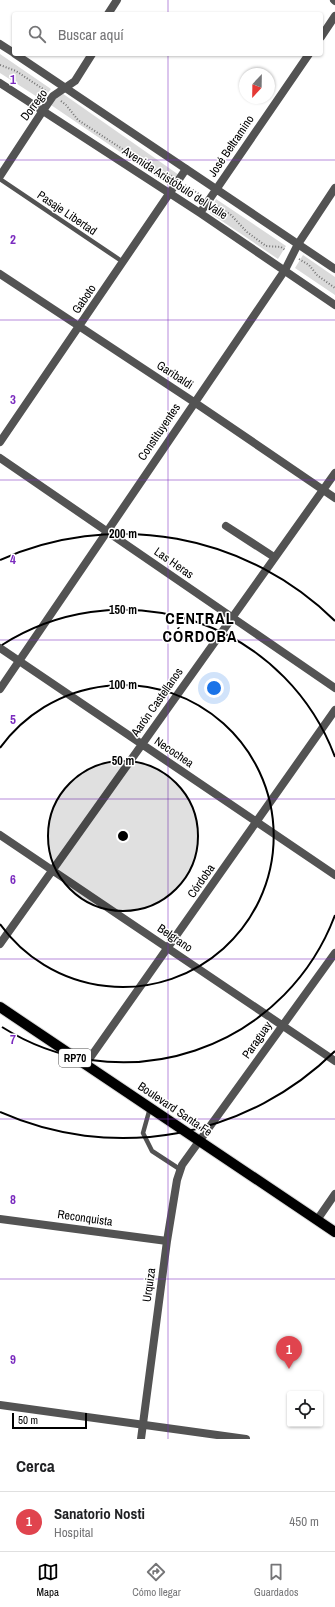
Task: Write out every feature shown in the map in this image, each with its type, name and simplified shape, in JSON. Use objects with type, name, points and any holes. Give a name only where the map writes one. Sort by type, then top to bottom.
[{"type":"main road","name":"Boulevard Santa Fe","points":[[0,1007],[335,1232]]},
{"type":"street","points":[[109,12],[117,0]]},
{"type":"street","points":[[323,34],[335,16]]},
{"type":"street","name":"Avenida Aristóbulo del Valle","points":[[0,44],[12,53]]},
{"type":"street","name":"Avenida Aristóbulo del Valle","points":[[17,56],[335,269]]},
{"type":"street","name":"Dorrego","points":[[0,178],[42,112],[54,96],[75,82],[91,56]]},
{"type":"street","name":"José Beltramino","points":[[200,213],[308,56]]},
{"type":"street","name":"Avenida Aristóbulo del Valle","points":[[0,84],[200,213],[335,305]]},
{"type":"street","name":"Gaboto","points":[[0,442],[186,169]]},
{"type":"street","name":"Constituyentes","points":[[0,689],[285,270],[298,244],[335,188]]},
{"type":"street","name":"Garibaldi","points":[[0,274],[194,402],[335,498]]},
{"type":"street","name":"Las Heras","points":[[0,458],[335,688]]},
{"type":"street","name":"Aarón Castellanos","points":[[0,944],[54,871],[231,618],[335,473]]},
{"type":"street","points":[[226,526],[274,558]]},
{"type":"street","name":"Necochea","points":[[0,648],[335,875]]},
{"type":"street","name":"Córdoba","points":[[85,1065],[335,710]]},
{"type":"street","name":"Belgrano","points":[[0,835],[335,1061]]},
{"type":"street","name":"Paraguay","points":[[199,1141],[335,953]]},
{"type":"street","name":"Urquiza","points":[[141,1439],[167,1241],[177,1180],[180,1170],[199,1141]]},
{"type":"street","points":[[317,1220],[335,1194]]},
{"type":"street","name":"Reconquista","points":[[0,1219],[167,1241]]},
{"type":"street","points":[[0,1405],[143,1426],[246,1439]]},
{"type":"lane","name":"Pasaje Libertad","points":[[0,178],[123,262]]},
{"type":"lane","points":[[150,1108],[143,1133],[152,1151],[180,1170]]},
{"type":"path","points":[[0,66],[16,71],[54,96],[66,105],[78,120],[159,173],[169,174],[209,200],[231,215],[247,232],[266,246],[281,247],[308,265],[317,275],[335,288]]},
{"type":"shaded area","points":[[0,54],[51,89],[42,100],[0,73]]},
{"type":"shaded area","points":[[59,91],[179,175],[170,186],[51,105]]},
{"type":"shaded area","points":[[216,199],[286,246],[278,259],[210,213]]},
{"type":"shaded area","points":[[303,255],[335,277],[335,295],[295,268]]},
{"type":"place","name":"Sanatorio Nosti","points":[[289,1369]]},
{"type":"district","name":"CENTRAL CÓRDOBA","points":[[200,627]]}]
